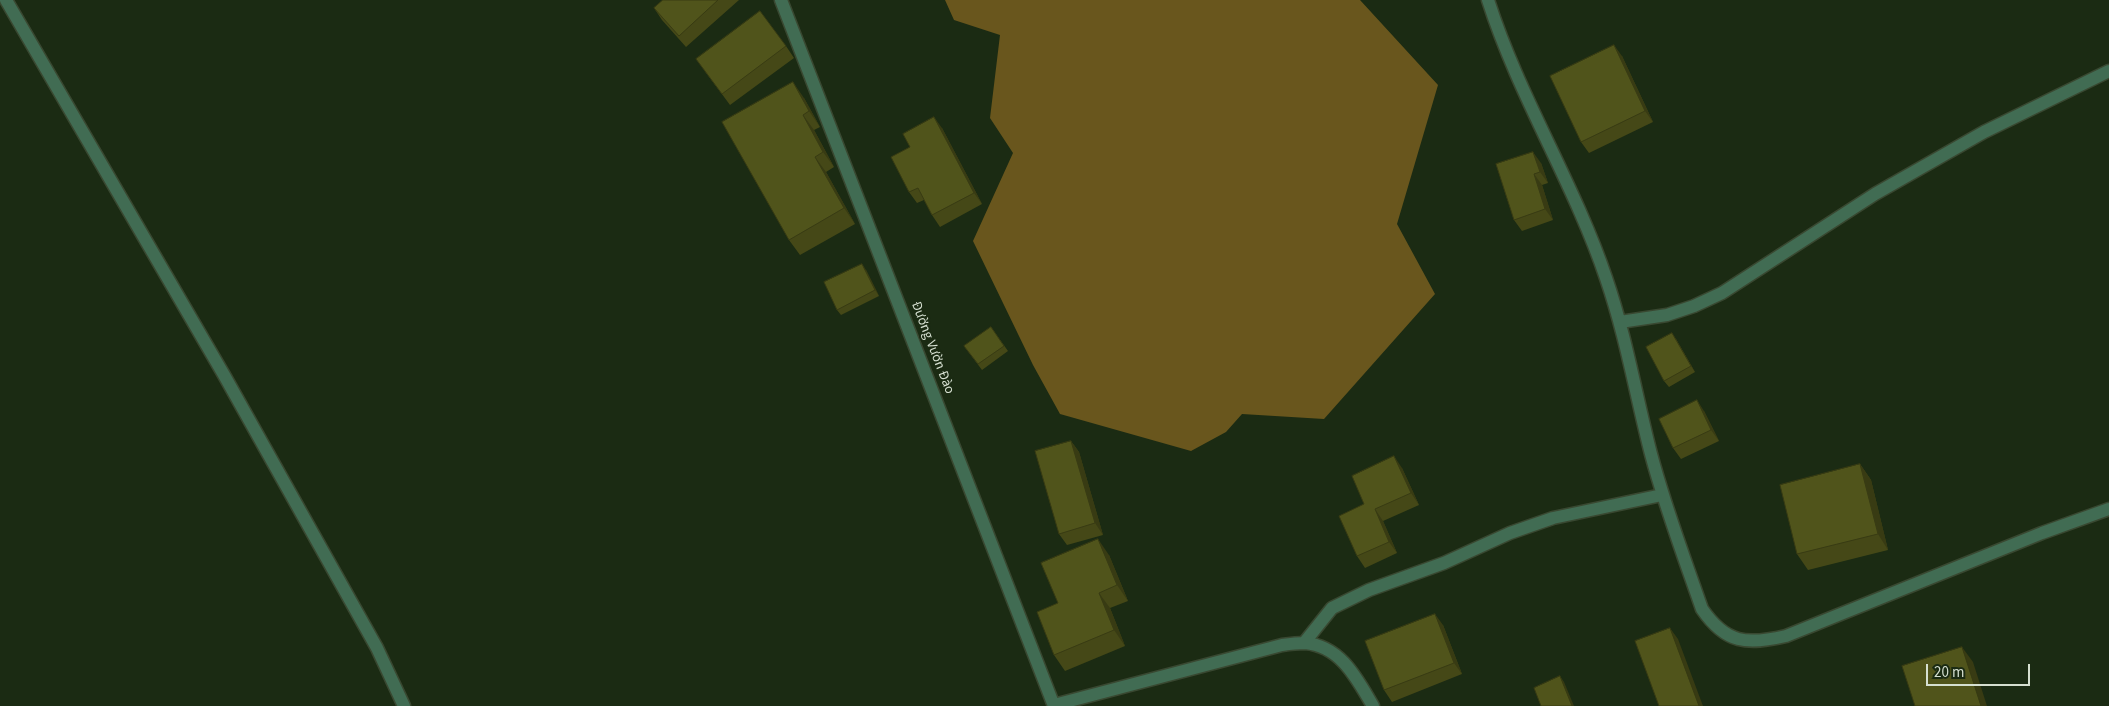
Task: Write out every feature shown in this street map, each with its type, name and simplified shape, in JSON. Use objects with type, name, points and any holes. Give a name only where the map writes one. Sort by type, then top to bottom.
[{"type":"street","points":[[6,0],[224,375],[377,648],[404,706]]},
{"type":"street","name":"Đường Vườn Đào","points":[[781,0],[1054,706]]},
{"type":"street","points":[[1488,0],[1525,95],[1581,211],[1606,277],[1620,322],[1662,495],[1702,609],[1713,625],[1730,636],[1749,641],[1768,640],[1786,636],[2042,533],[2109,509]]},
{"type":"street","points":[[1620,322],[1667,315],[1694,306],[1722,293],[1875,194],[1984,132],[2109,71]]},
{"type":"street","points":[[1304,643],[1332,608],[1369,590],[1444,563],[1510,533],[1553,518],[1662,495]]},
{"type":"street","points":[[1054,706],[1282,645],[1304,643],[1319,646],[1337,655],[1352,671],[1373,706]]},
{"type":"shaded area","points":[[945,0],[1360,0],[1438,85],[1397,224],[1435,294],[1324,419],[1242,414],[1226,432],[1191,451],[1060,414],[1033,365],[973,241],[1013,153],[990,118],[1000,35],[954,20]]},
{"type":"building","points":[[663,0],[718,0],[679,36],[654,8]]},
{"type":"building","points":[[760,11],[786,46],[722,94],[696,59]]},
{"type":"building","points":[[1614,45],[1645,111],[1581,142],[1550,76]]},
{"type":"building","points":[[793,82],[809,111],[803,115],[823,152],[815,157],[844,208],[789,240],[722,122]]},
{"type":"building","points":[[934,117],[974,193],[932,215],[918,188],[909,192],[891,157],[910,147],[903,134]]},
{"type":"building","points":[[1533,152],[1540,172],[1534,174],[1545,209],[1514,220],[1496,164]]},
{"type":"building","points":[[862,264],[875,290],[837,310],[824,282]]},
{"type":"building","points":[[991,327],[1004,346],[978,364],[964,346]]},
{"type":"building","points":[[1672,333],[1691,366],[1664,381],[1646,347]]},
{"type":"building","points":[[1697,400],[1711,430],[1673,448],[1659,419]]},
{"type":"building","points":[[1071,441],[1095,523],[1059,534],[1035,451]]},
{"type":"building","points":[[1394,456],[1411,493],[1375,509],[1389,542],[1357,556],[1339,516],[1364,504],[1352,476]]},
{"type":"building","points":[[1860,464],[1878,534],[1797,554],[1780,485]]},
{"type":"building","points":[[1098,539],[1117,585],[1099,593],[1114,630],[1054,655],[1037,612],[1058,603],[1041,563]]},
{"type":"building","points":[[1435,614],[1454,663],[1384,690],[1365,641]]},
{"type":"building","points":[[1670,628],[1699,706],[1659,706],[1635,641]]},
{"type":"building","points":[[1962,647],[1981,706],[1915,706],[1902,666]]},
{"type":"building","points":[[1560,676],[1572,706],[1541,706],[1534,688]]}]
